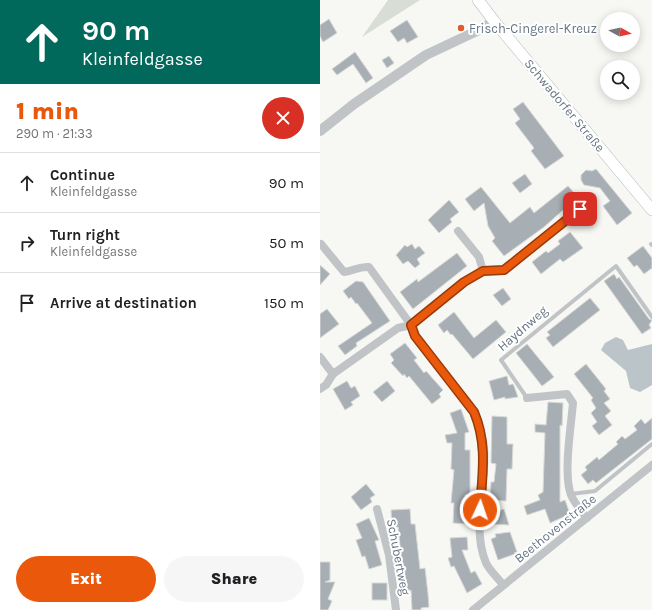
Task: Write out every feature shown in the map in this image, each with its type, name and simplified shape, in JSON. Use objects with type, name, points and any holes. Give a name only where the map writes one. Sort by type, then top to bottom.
[{"type":"main road","name":"Schwadorfer Straße","points":[[478,0],[652,210]]},
{"type":"street","points":[[320,131],[354,104],[426,55],[481,29],[494,21]]},
{"type":"street","points":[[320,389],[326,386],[333,374],[398,328],[411,325],[464,282],[483,271],[504,270],[580,209]]},
{"type":"street","points":[[458,231],[479,257],[483,271]]},
{"type":"street","points":[[321,244],[344,272],[351,272],[361,266],[369,267],[411,325],[415,336],[457,388],[474,412],[480,426],[484,448],[480,526],[481,548],[487,565],[503,585]]},
{"type":"street","points":[[320,357],[333,374]]},
{"type":"street","name":"Haydnweg","points":[[527,398],[566,394],[573,403],[568,471],[571,494],[577,506],[587,518]]},
{"type":"street","name":"Beethovenstraße","points":[[473,610],[652,465]]},
{"type":"street","name":"Schubertweg","points":[[377,509],[389,555],[396,610]]},
{"type":"lane","name":"Haydnweg","points":[[527,398],[501,360],[616,266],[652,317]]},
{"type":"lane","points":[[571,494],[595,491],[652,444]]},
{"type":"shaded area","points":[[388,0],[420,0],[362,37]]},
{"type":"shaded area","points":[[616,337],[623,340],[628,350],[652,344],[652,385],[640,392],[630,388],[626,371],[601,350],[605,343]]},
{"type":"building","points":[[329,19],[337,33],[323,42],[320,36],[320,25]]},
{"type":"building","points":[[407,20],[418,37],[407,43],[404,38],[398,42],[390,31]]},
{"type":"building","points":[[355,52],[373,78],[366,83],[353,64],[337,75],[332,69]]},
{"type":"building","points":[[389,56],[394,63],[387,68],[382,60]]},
{"type":"building","points":[[523,102],[564,156],[545,169],[531,151],[534,148],[515,123],[520,119],[513,109]]},
{"type":"building","points":[[596,169],[632,213],[617,225],[603,206],[610,201],[600,188],[584,185],[581,180],[581,175],[586,170],[592,171]]},
{"type":"building","points":[[525,174],[532,184],[520,193],[512,183]]},
{"type":"building","points":[[568,186],[575,194],[570,199],[572,202],[544,227],[504,256],[492,241],[495,238],[488,226],[484,203],[474,211],[465,199],[481,187],[510,223],[530,207],[534,213]]},
{"type":"building","points":[[449,200],[459,212],[450,219],[452,222],[439,233],[428,220]]},
{"type":"building","points":[[570,232],[583,248],[563,262],[560,259],[541,274],[532,262],[546,251],[548,253],[560,244],[558,241]]},
{"type":"building","points":[[412,244],[415,249],[419,246],[425,253],[417,259],[420,264],[415,268],[408,261],[403,264],[396,255],[405,245],[407,247]]},
{"type":"building","points":[[643,246],[652,258],[652,268],[644,274],[637,265],[634,267],[627,258]]},
{"type":"building","points":[[457,253],[467,266],[413,309],[400,292],[417,279],[418,282]]},
{"type":"building","points":[[320,265],[330,274],[320,285]]},
{"type":"building","points":[[614,274],[617,279],[619,277],[649,319],[652,320],[649,325],[651,328],[642,334],[604,281]]},
{"type":"building","points":[[356,281],[363,282],[390,321],[356,343],[357,346],[345,355],[338,346],[372,323],[357,303],[356,304],[351,297],[349,299],[343,291]]},
{"type":"building","points":[[503,288],[511,299],[502,306],[493,295]]},
{"type":"building","points":[[590,298],[600,310],[553,347],[546,338],[550,335],[547,332]]},
{"type":"building","points":[[327,309],[339,324],[320,338],[320,314]]},
{"type":"building","points":[[454,312],[474,338],[496,320],[506,332],[473,359],[452,334],[451,335],[447,330],[444,333],[438,325]]},
{"type":"building","points":[[405,343],[417,358],[414,360],[424,373],[426,371],[443,390],[439,394],[441,397],[432,404],[409,376],[407,378],[404,374],[403,376],[391,363],[394,360],[390,354]]},
{"type":"building","points":[[527,344],[554,377],[542,386],[516,353]]},
{"type":"building","points":[[586,364],[606,389],[604,391],[610,399],[604,403],[611,411],[605,416],[612,425],[599,435],[592,426],[597,422],[591,413],[596,408],[591,400],[593,398],[574,374]]},
{"type":"building","points":[[507,376],[509,385],[513,384],[518,397],[505,399],[505,397],[494,400],[489,381]]},
{"type":"building","points":[[347,381],[351,388],[355,386],[360,396],[351,402],[353,405],[345,410],[333,389]]},
{"type":"building","points":[[387,381],[395,391],[382,402],[373,392]]},
{"type":"building","points":[[548,402],[563,403],[562,426],[560,425],[560,502],[565,500],[570,514],[550,523],[545,509],[527,515],[524,506],[540,500],[538,495],[543,492],[545,433],[535,432],[535,424],[546,425]]},
{"type":"building","points":[[461,409],[469,432],[465,433],[465,450],[470,450],[470,495],[465,495],[465,511],[469,511],[469,524],[453,523],[454,503],[451,503],[454,470],[451,469],[452,443],[447,443],[445,435],[457,433],[450,413]]},
{"type":"building","points":[[492,416],[507,417],[507,444],[513,444],[512,469],[507,469],[506,501],[490,500],[491,482],[494,482],[496,464],[491,463]]},
{"type":"building","points":[[652,418],[652,439],[596,483],[593,480],[588,484],[581,475],[587,470],[585,467],[597,457],[599,460],[618,444],[616,442],[622,436],[625,439],[637,430],[634,426],[641,419],[645,424]]},
{"type":"building","points":[[366,484],[375,495],[370,498],[372,502],[361,510],[351,497]]},
{"type":"building","points":[[410,509],[411,524],[415,524],[420,569],[425,568],[428,594],[429,607],[421,608],[421,610],[412,610],[411,590],[405,591],[398,527],[392,527],[391,510]]},
{"type":"building","points":[[504,509],[509,525],[491,524],[488,515]]},
{"type":"building","points":[[369,518],[379,540],[375,541],[382,565],[369,569],[365,556],[362,557],[356,540],[362,538],[356,524]]},
{"type":"building","points":[[510,532],[517,552],[498,560],[491,539],[496,537],[495,534]]},
{"type":"building","points":[[467,537],[468,550],[462,550],[471,573],[475,571],[482,584],[467,593],[454,566],[451,567],[448,558],[452,557],[450,538]]},
{"type":"building","points":[[320,562],[330,562],[330,580],[325,582],[335,582],[328,599],[332,601],[328,610],[320,610]]},
{"type":"building","points":[[372,583],[387,583],[387,600],[372,600]]},
{"type":"place","name":"Frisch-Cingerel-Kreuz","points":[[461,28]]},
{"type":"route","points":[[480,510],[484,448],[480,426],[474,412],[457,388],[415,336],[411,325],[464,282],[483,271],[504,270],[580,209]]}]
